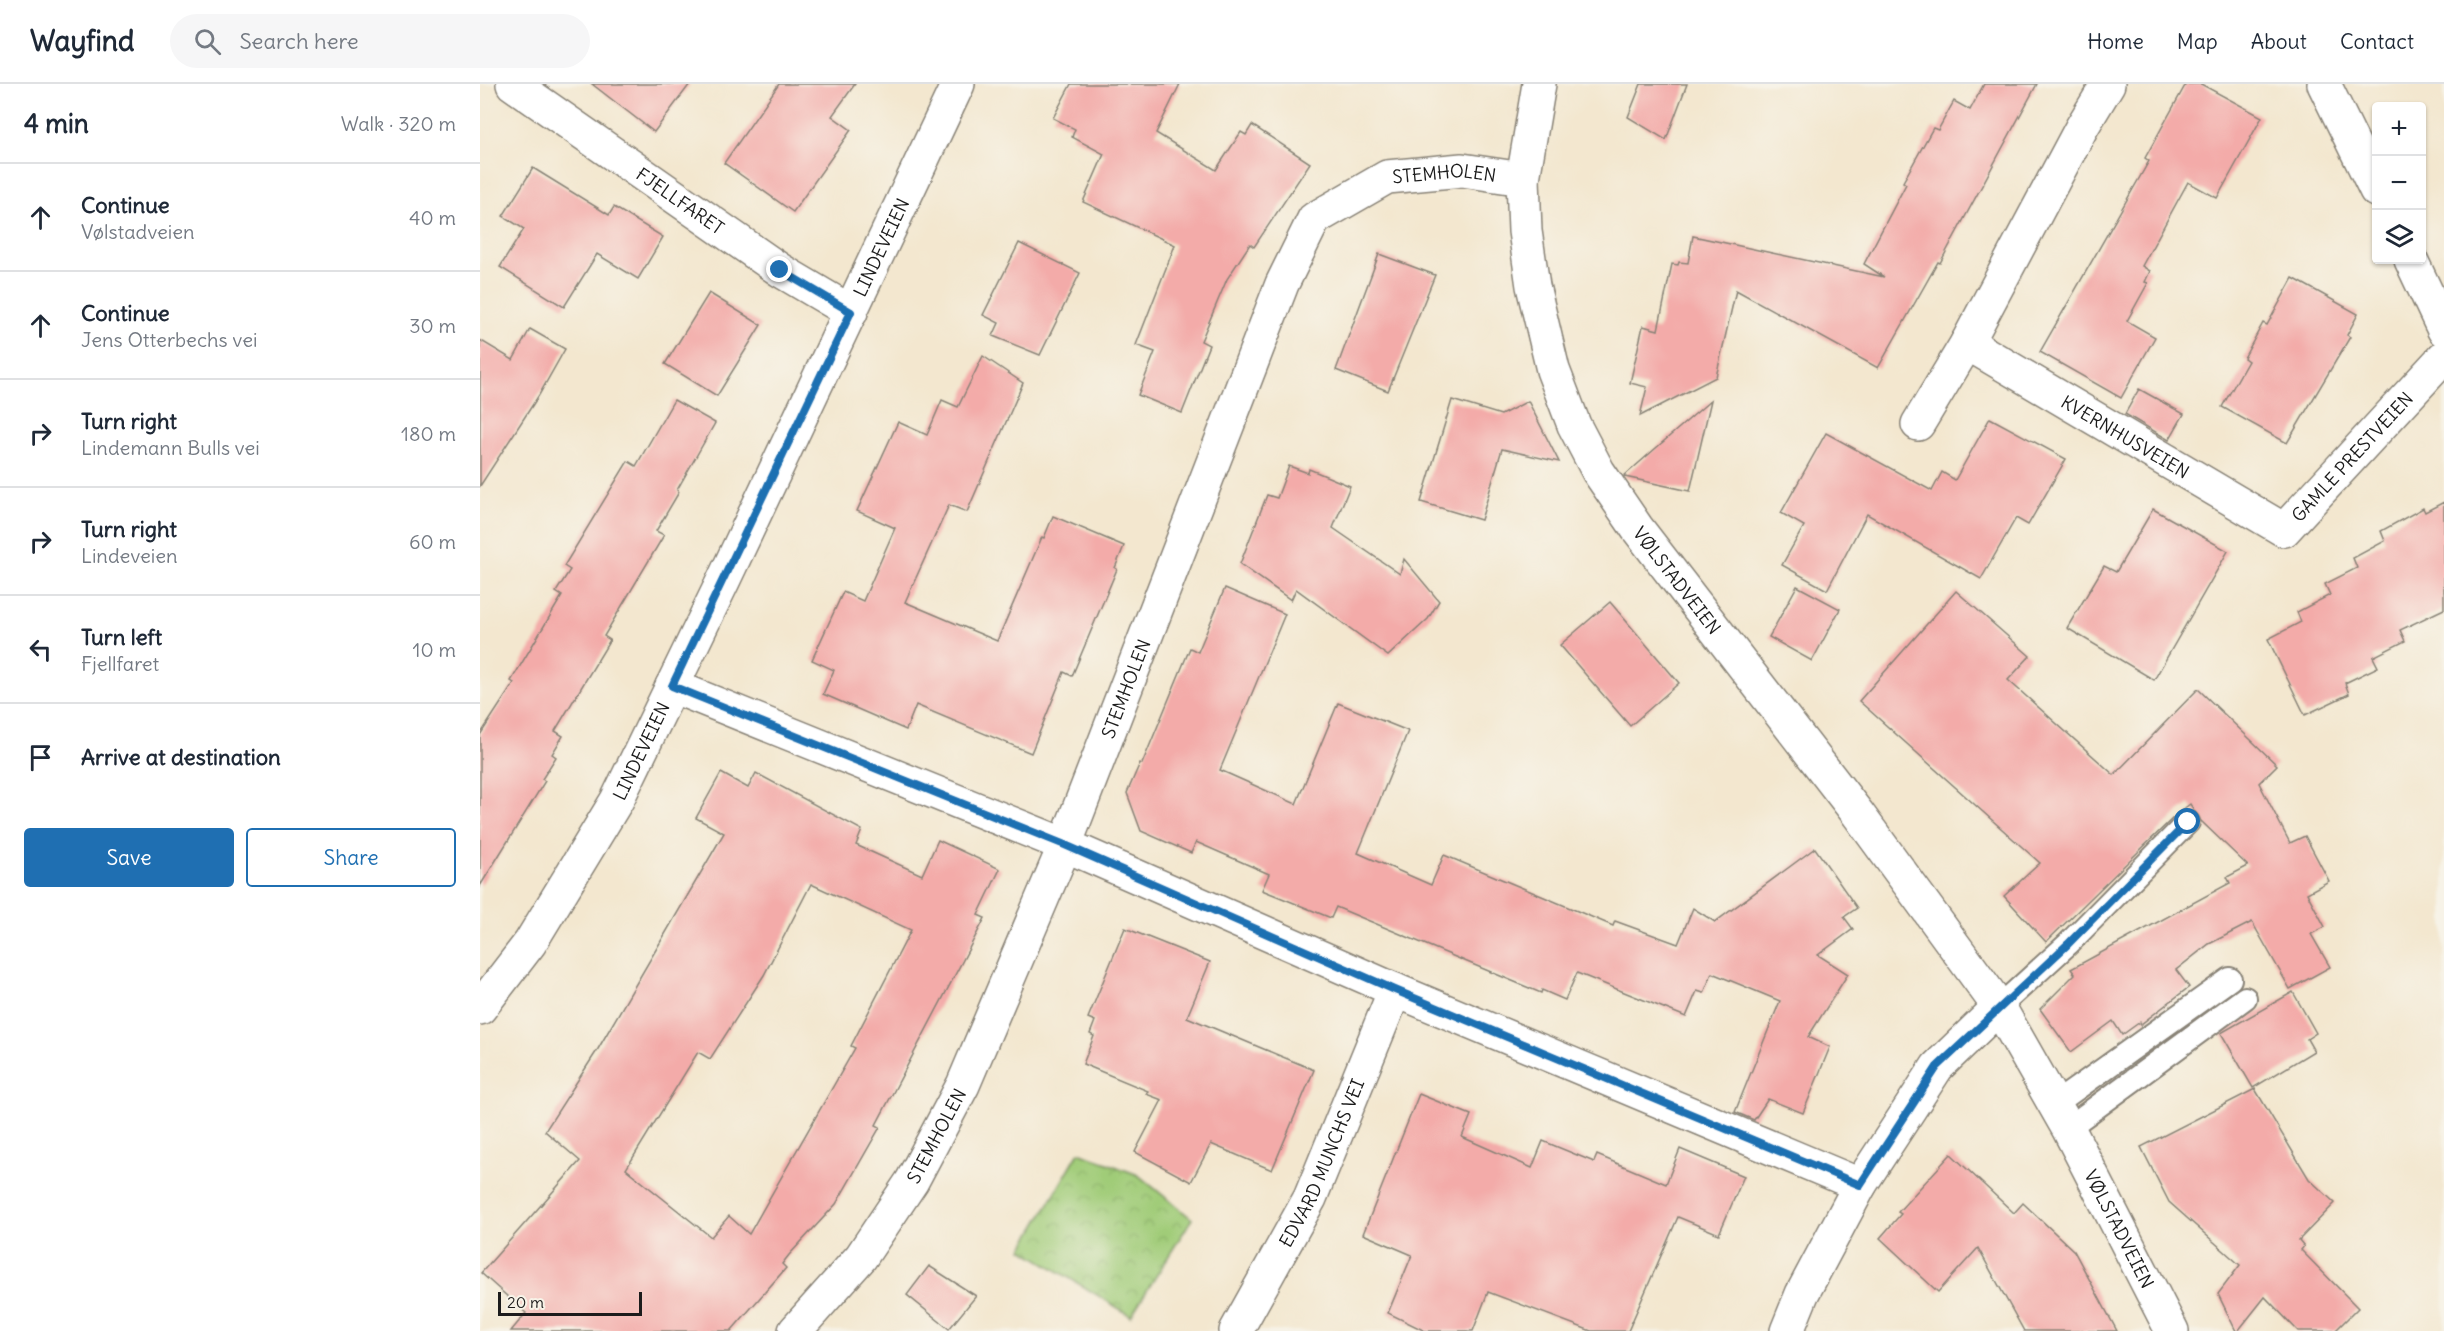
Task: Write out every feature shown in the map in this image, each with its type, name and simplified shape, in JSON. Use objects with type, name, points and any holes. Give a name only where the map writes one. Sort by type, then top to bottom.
[{"type":"street","name":"FJELLFARET","points":[[513,84],[780,270],[851,312]]},
{"type":"street","name":"LINDEVEIEN","points":[[480,1008],[530,943],[617,800],[958,84]]},
{"type":"street","name":"VØLSTADVEIEN","points":[[1539,84],[1523,179],[1525,231],[1533,286],[1553,370],[1574,425],[1598,471],[1637,528],[1858,814],[1999,1007],[2061,1116],[2172,1331]]},
{"type":"street","points":[[1918,424],[1967,343],[2082,127],[2108,84]]},
{"type":"street","points":[[2324,84],[2372,182]]},
{"type":"street","name":"STEMHOLEN","points":[[795,1331],[861,1257],[912,1181],[963,1085],[1065,845],[1282,284],[1314,219],[1387,177],[1462,170],[1523,179]]},
{"type":"street","points":[[2413,264],[2443,325]]},
{"type":"street","name":"KVERNHUSVEIEN","points":[[1967,343],[2284,530]]},
{"type":"street","name":"GAMLE PRESTVEIEN","points":[[2284,530],[2444,357]]},
{"type":"street","points":[[672,686],[1065,845],[1395,990],[1860,1185]]},
{"type":"street","name":"EDVARD MUNCHS VEI","points":[[1236,1331],[1310,1198],[1395,990]]},
{"type":"street","points":[[1787,1331],[1802,1294],[1860,1185],[1937,1067],[1999,1007]]},
{"type":"lane","points":[[1999,1007],[2068,944],[2188,822]]},
{"type":"lane","points":[[2061,1116],[2230,979]]},
{"type":"lane","points":[[2061,1116],[2245,998]]},
{"type":"green space","points":[[1079,1152],[1138,1175],[1192,1219],[1131,1316],[1022,1249]]},
{"type":"building","points":[[592,84],[690,84],[654,132]]},
{"type":"building","points":[[779,84],[855,84],[832,116],[851,130],[793,212],[724,163]]},
{"type":"building","points":[[1071,84],[1180,84],[1156,133],[1216,170],[1241,132],[1246,135],[1252,125],[1310,163],[1254,247],[1250,244],[1227,279],[1201,341],[1209,345],[1182,413],[1138,395],[1155,352],[1136,345],[1175,245],[1083,202],[1104,154],[1072,137],[1075,129],[1053,118]]},
{"type":"building","points":[[1641,84],[1687,84],[1666,140],[1628,117]]},
{"type":"building","points":[[1984,84],[2037,84],[1940,263],[1938,262],[1878,368],[1736,290],[1716,377],[1640,416],[1647,387],[1630,383],[1643,326],[1658,330],[1672,264],[1688,263],[1693,236],[1884,277],[1864,264],[1906,184],[1903,182],[1933,128],[1938,130],[1954,101],[1970,110]]},
{"type":"building","points":[[2186,84],[2201,84],[2262,117],[2217,198],[2188,182],[2142,266],[2150,271],[2145,282],[2148,283],[2127,321],[2155,337],[2121,398],[2040,352],[2149,161],[2145,158]]},
{"type":"building","points":[[533,168],[609,215],[614,207],[663,237],[638,279],[597,254],[564,307],[500,267],[524,229],[503,216]]},
{"type":"building","points":[[1019,243],[1080,273],[1040,355],[993,336],[999,323],[983,315]]},
{"type":"building","points":[[1379,254],[1435,275],[1388,391],[1336,370]]},
{"type":"building","points":[[2293,278],[2358,314],[2347,335],[2350,337],[2287,443],[2222,407],[2248,361],[2244,358],[2263,323],[2267,325]]},
{"type":"building","points":[[709,293],[761,325],[717,396],[665,364]]},
{"type":"building","points":[[530,329],[565,349],[539,395],[480,486],[480,340],[513,360]]},
{"type":"building","points":[[983,356],[1023,383],[967,512],[949,505],[905,602],[997,641],[1053,516],[1124,546],[1115,568],[1117,569],[1072,676],[1064,672],[1031,753],[916,705],[906,730],[823,694],[834,670],[812,660],[843,592],[863,601],[895,528],[857,511],[898,422],[927,435],[942,400],[958,407]]},
{"type":"building","points":[[2139,389],[2184,414],[2169,440],[2125,414]]},
{"type":"building","points":[[674,400],[715,423],[656,531],[664,535],[604,636],[610,640],[555,731],[563,736],[552,754],[556,757],[542,779],[545,781],[480,886],[480,735],[514,683],[511,681],[562,596],[556,592],[570,570],[564,566],[628,461],[636,466]]},
{"type":"building","points":[[1452,400],[1501,415],[1528,401],[1559,462],[1502,449],[1481,520],[1421,502]]},
{"type":"building","points":[[1711,400],[1690,491],[1624,476]]},
{"type":"building","points":[[1990,418],[2066,459],[2028,525],[2016,518],[1981,579],[1867,514],[1827,590],[1782,565],[1804,526],[1781,513],[1826,433],[1932,491],[1942,472],[1955,480]]},
{"type":"building","points":[[1289,466],[1308,473],[1309,469],[1350,486],[1333,528],[1400,574],[1404,559],[1439,601],[1428,619],[1388,656],[1296,589],[1291,600],[1240,564],[1267,495],[1277,498]]},
{"type":"building","points":[[2444,502],[2444,609],[2400,630],[2405,641],[2373,657],[2378,667],[2345,683],[2349,694],[2305,715],[2268,639],[2301,622],[2297,612],[2330,595],[2325,584],[2357,568],[2353,558],[2385,541],[2381,531],[2423,508],[2425,512]]},
{"type":"building","points":[[2153,509],[2228,551],[2154,680],[2067,628],[2104,566],[2116,572]]},
{"type":"building","points":[[1797,586],[1840,609],[1812,661],[1769,637]]},
{"type":"building","points":[[1225,588],[1285,614],[1220,770],[1296,804],[1338,703],[1408,731],[1358,853],[1431,885],[1444,855],[1613,926],[1615,921],[1678,944],[1693,908],[1715,922],[1815,848],[1857,908],[1844,917],[1853,929],[1818,955],[1848,974],[1808,1037],[1830,1047],[1803,1113],[1768,1099],[1754,1120],[1735,1112],[1780,1001],[1712,973],[1704,993],[1697,991],[1686,1017],[1577,973],[1565,1000],[1542,990],[1541,993],[1336,907],[1331,918],[1262,890],[1269,874],[1196,842],[1191,853],[1141,831],[1127,793],[1140,763],[1142,764],[1190,648],[1198,652]]},
{"type":"building","points":[[1956,591],[2030,656],[2008,680],[2114,775],[2198,689],[2277,765],[2259,783],[2290,843],[2305,836],[2329,881],[2307,893],[2325,927],[2311,934],[2330,967],[2290,989],[2252,922],[2209,944],[2176,970],[2189,987],[2141,1024],[2140,1022],[2122,1035],[2113,1021],[2071,1052],[2040,1009],[2075,974],[2071,969],[2230,883],[2227,877],[2248,866],[2201,821],[2190,804],[2178,813],[2046,942],[2004,896],[2040,863],[1859,701]]},
{"type":"building","points":[[1610,602],[1679,683],[1630,726],[1560,645]]},
{"type":"building","points":[[721,773],[748,788],[756,773],[862,830],[856,845],[922,875],[938,840],[1000,869],[978,915],[985,918],[876,1125],[880,1127],[836,1204],[789,1255],[782,1264],[786,1268],[731,1331],[511,1331],[526,1313],[481,1273],[580,1161],[545,1131],[598,1049],[724,833],[696,818]],"holes":[[[811,884],[911,930],[851,1046],[855,1048],[749,1234],[729,1216],[711,1237],[626,1169],[698,1052],[710,1059],[764,975]]]},
{"type":"building","points":[[1125,928],[1210,962],[1187,1017],[1314,1070],[1272,1170],[1211,1144],[1191,1182],[1135,1152],[1162,1100],[1146,1094],[1148,1091],[1083,1064],[1094,1036],[1090,1034],[1095,1021],[1088,1018]]},
{"type":"building","points":[[2293,992],[2316,1033],[2307,1039],[2314,1051],[2253,1088],[2221,1033]]},
{"type":"building","points":[[2255,1089],[2309,1179],[2335,1203],[2299,1240],[2304,1246],[2301,1250],[2358,1308],[2335,1331],[2298,1331],[2265,1297],[2236,1331],[2218,1294],[2240,1265],[2169,1202],[2141,1147]]},
{"type":"building","points":[[1419,1094],[1471,1115],[1462,1137],[1532,1168],[1543,1141],[1594,1162],[1597,1155],[1666,1184],[1680,1149],[1744,1176],[1719,1234],[1678,1217],[1628,1331],[1591,1331],[1488,1292],[1473,1331],[1425,1331],[1388,1313],[1412,1255],[1363,1234]]},
{"type":"building","points":[[1951,1154],[2014,1213],[2023,1203],[2074,1251],[2117,1331],[2024,1331],[1978,1248],[1938,1292],[1880,1238],[1901,1214],[1898,1212]]},
{"type":"building","points":[[929,1266],[976,1296],[949,1329],[907,1295]]},
{"type":"route","points":[[780,270],[851,312],[672,686],[1065,845],[1395,990],[1860,1185],[1937,1067],[2068,944],[2188,822]]}]
